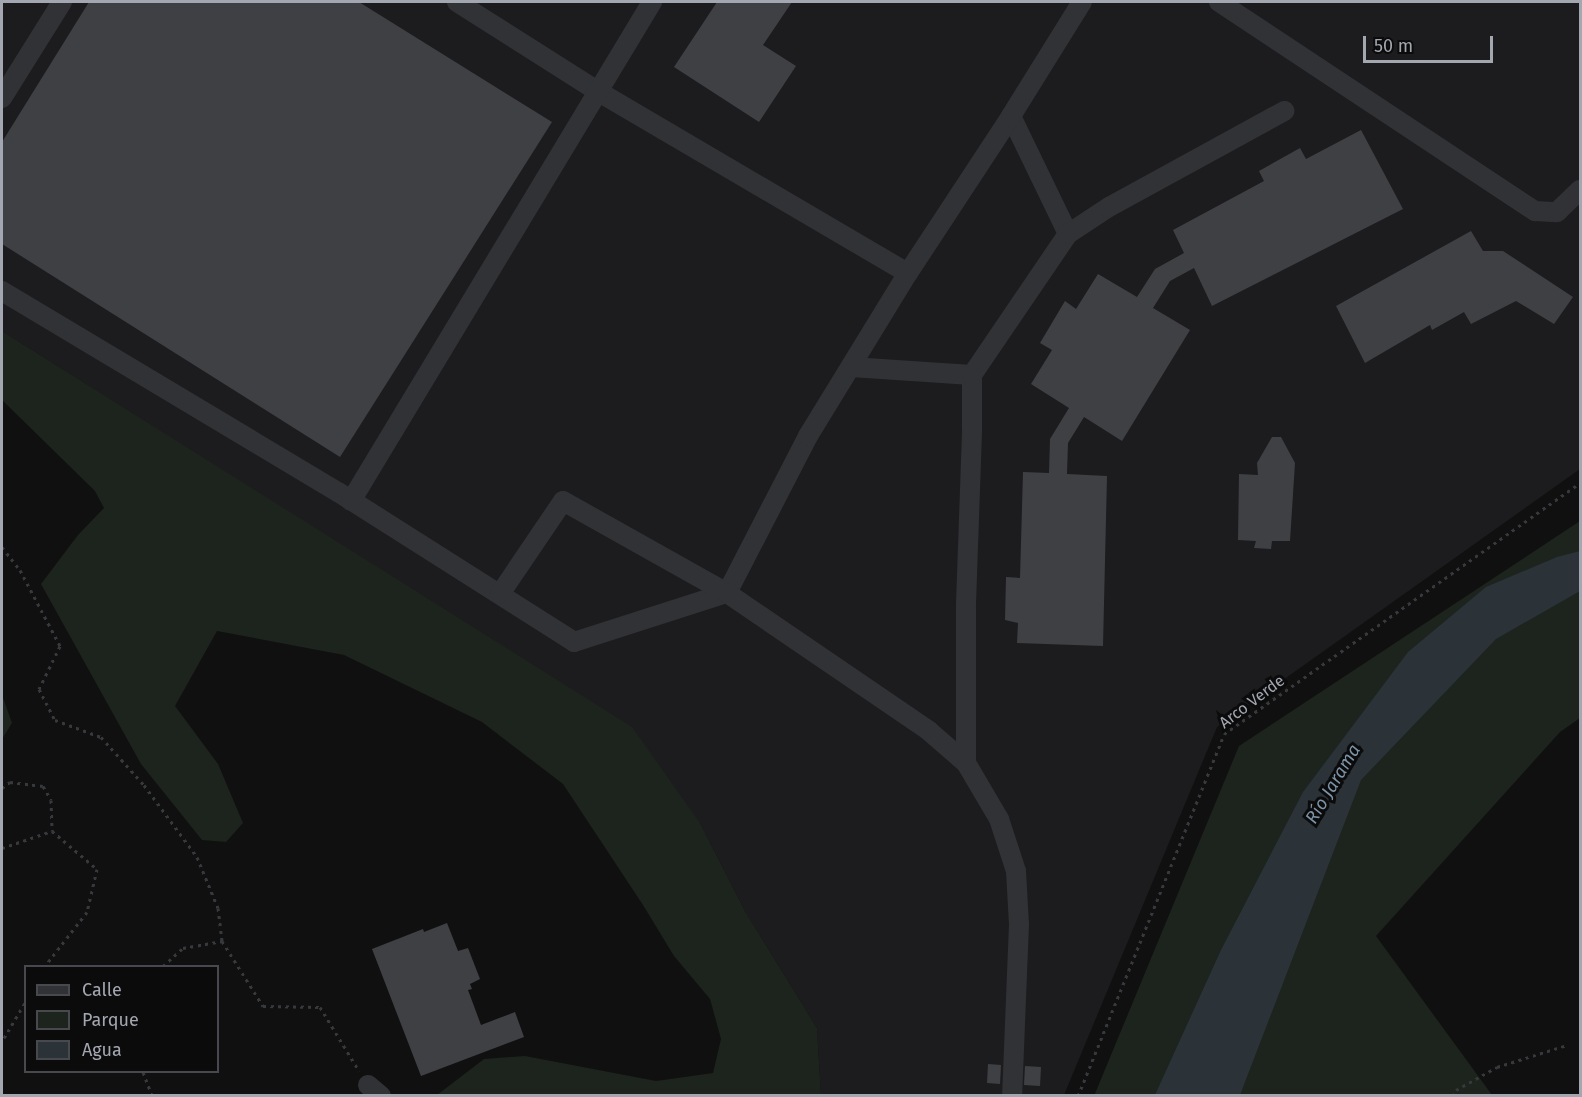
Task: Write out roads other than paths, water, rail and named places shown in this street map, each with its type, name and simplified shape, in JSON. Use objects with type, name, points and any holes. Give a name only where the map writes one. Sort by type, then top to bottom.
[{"type":"lane","points":[[2,98],[62,2]]},
{"type":"lane","points":[[457,2],[599,92],[908,273]]},
{"type":"lane","points":[[351,501],[652,2]]},
{"type":"lane","points":[[2,291],[351,501],[574,642],[727,592],[808,436],[908,273],[1011,116],[1082,2]]},
{"type":"lane","points":[[1219,2],[1535,211],[1557,213],[1581,190]]},
{"type":"lane","points":[[966,763],[966,604],[972,375],[1068,234],[1109,207],[1284,111]]},
{"type":"lane","points":[[1011,116],[1068,234]]},
{"type":"lane","points":[[851,367],[972,375]]},
{"type":"lane","points":[[500,594],[563,501],[727,592],[929,731],[966,763],[999,819],[1016,871],[1019,924],[1012,1095]]},
{"type":"water","name":"Río Jarama","points":[[1580,551],[1580,591],[1496,639],[1361,780],[1240,1095],[1155,1095],[1221,950],[1303,792],[1408,652],[1486,587],[1557,557]]},
{"type":"waterway","points":[[504,1096],[510,1096]]}]
